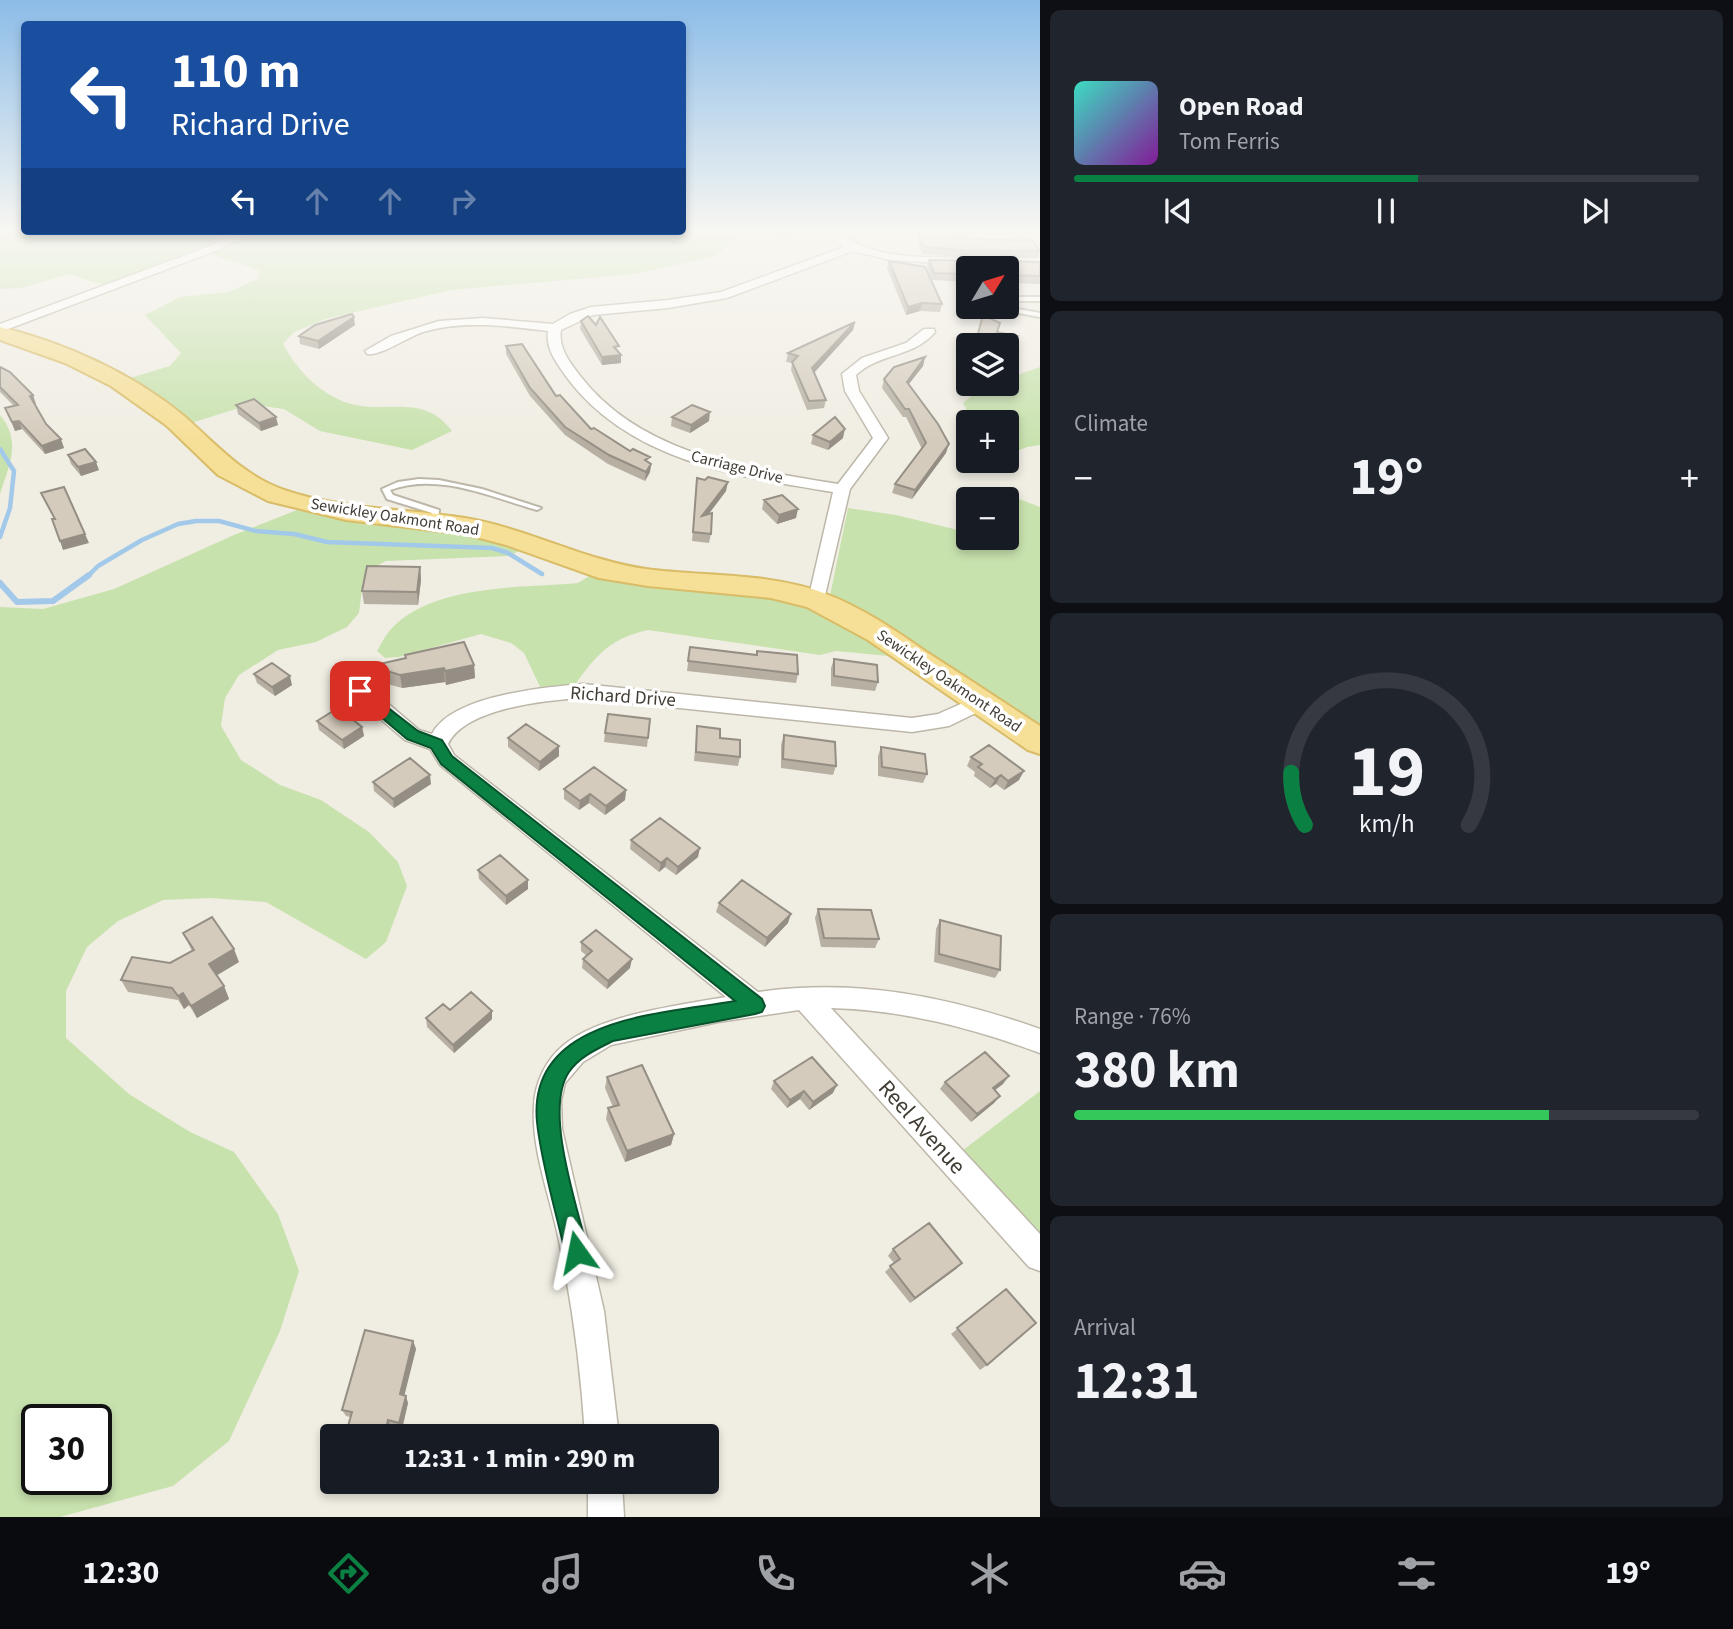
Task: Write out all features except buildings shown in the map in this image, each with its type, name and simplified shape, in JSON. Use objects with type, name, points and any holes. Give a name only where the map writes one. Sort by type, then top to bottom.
[{"type":"main road","name":"Sewickley Oakmont Road","points":[[0,331],[72,359],[118,381],[164,412],[227,470],[250,484],[293,501],[326,508],[434,521],[498,534],[599,570],[648,578],[771,589],[817,600],[861,622],[1040,742]]},
{"type":"street","points":[[0,331],[73,303]]},
{"type":"street","points":[[372,351],[406,333],[447,322],[497,320],[555,328],[591,311],[675,303]]},
{"type":"street","name":"Carriage Drive","points":[[555,328],[554,344],[572,375],[601,409],[624,426],[661,445],[704,462],[753,474],[842,489]]},
{"type":"street","points":[[817,600],[842,489],[881,438],[878,429],[851,389],[849,374],[861,363],[902,349],[921,340],[929,332]]},
{"type":"street","points":[[343,676],[412,735],[437,744],[447,760],[755,1006]]},
{"type":"street","name":"Richard Drive","points":[[437,744],[445,728],[467,713],[555,693],[583,691],[622,694],[903,725],[943,720],[981,702]]},
{"type":"street","points":[[602,1424],[596,1362],[585,1294],[547,1121],[549,1089],[562,1064],[595,1038],[624,1030],[805,998],[863,998],[909,1003],[971,1018],[1040,1041]]},
{"type":"street","name":"Reel Avenue","points":[[805,998],[1040,1256]]},
{"type":"street","points":[[605,1494],[606,1517]]},
{"type":"lane","points":[[1011,303],[1016,311],[1040,314]]},
{"type":"lane","points":[[434,521],[436,512],[390,497],[386,489],[403,481],[421,482],[496,495],[537,508]]},
{"type":"green space","points":[[169,303],[395,303],[325,319],[294,332],[283,344],[295,363],[311,380],[340,400],[365,406],[417,408],[441,419],[452,431],[412,450],[320,431],[284,409],[262,406],[239,408],[191,423],[130,378],[170,366],[181,353],[145,315]]},
{"type":"green space","points":[[1040,367],[1040,445],[1019,450],[1019,410],[967,410],[963,403],[972,396],[1019,396],[1019,374]]},
{"type":"green space","points":[[0,415],[11,434],[12,453],[0,494]]},
{"type":"green space","points":[[1019,499],[1040,507],[1040,732],[931,660],[836,651],[820,655],[648,630],[622,639],[602,652],[570,692],[544,695],[524,653],[511,643],[481,634],[399,657],[385,658],[377,651],[392,628],[431,603],[479,591],[578,583],[591,575],[642,586],[744,594],[787,601],[826,615],[848,508],[896,515],[956,530],[956,550],[1019,550]]},
{"type":"green space","points":[[297,510],[363,524],[456,532],[519,551],[509,556],[386,561],[367,571],[359,613],[347,627],[316,642],[278,650],[239,675],[225,698],[221,726],[241,760],[280,785],[321,800],[369,832],[398,862],[407,886],[386,942],[366,959],[266,902],[210,898],[163,900],[118,921],[87,947],[66,991],[66,1038],[129,1094],[190,1132],[234,1152],[278,1214],[299,1271],[280,1331],[229,1441],[173,1486],[60,1517],[0,1517],[0,607],[43,609],[114,589]]},
{"type":"green space","points":[[1040,1091],[1040,1244],[958,1154]]},
{"type":"waterway","points":[[0,449],[14,471],[10,508],[0,537]]},
{"type":"waterway","points":[[89,575],[98,566],[142,540],[178,524],[196,521],[219,521],[256,531],[294,534],[327,542],[492,548],[508,553],[542,574]]},
{"type":"waterway","points":[[0,583],[17,602],[53,601],[89,575]]},
{"type":"route","points":[[360,691],[412,735],[437,744],[447,760],[755,1006],[611,1032],[584,1045],[562,1064],[549,1089],[547,1121],[577,1252]]}]
